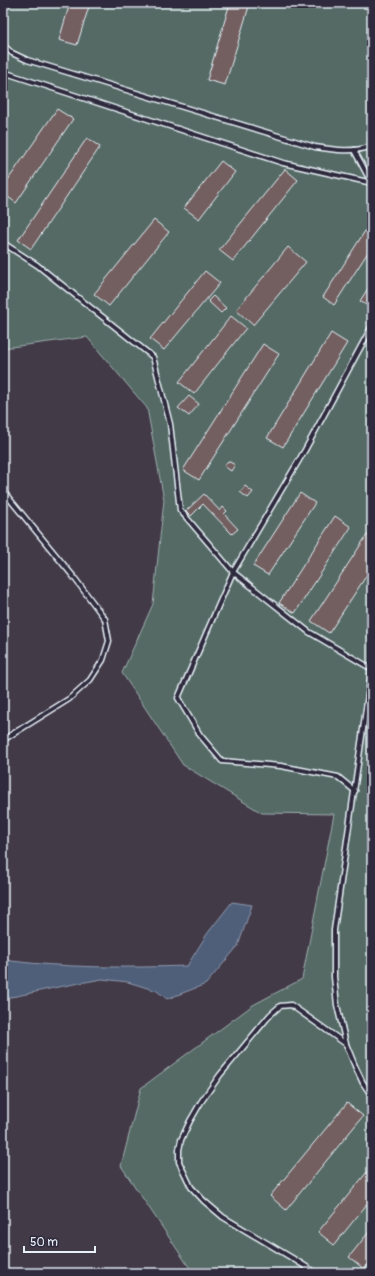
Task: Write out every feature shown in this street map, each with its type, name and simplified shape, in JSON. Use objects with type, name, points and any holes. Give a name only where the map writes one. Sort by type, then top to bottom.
[{"type":"lane","points":[[3,45],[12,53],[27,60],[316,147],[333,150],[354,150],[372,146]]},
{"type":"lane","points":[[3,72],[283,163],[371,182]]},
{"type":"lane","points":[[354,150],[371,182]]},
{"type":"lane","points":[[3,243],[37,265],[153,357],[170,424],[180,510],[233,572],[309,632],[372,668],[334,930],[334,977],[337,1005],[346,1044],[363,1083],[372,1096]]},
{"type":"lane","points":[[355,791],[338,777],[281,766],[222,761],[200,735],[178,698],[233,572],[305,450],[372,326]]},
{"type":"lane","points":[[3,491],[73,576],[105,619],[109,641],[103,660],[90,680],[69,699],[3,740]]},
{"type":"lane","points":[[316,1273],[223,1217],[204,1201],[191,1187],[179,1162],[179,1150],[181,1140],[190,1122],[216,1080],[270,1015],[280,1006],[292,1005],[346,1044]]},
{"type":"green space","points":[[3,3],[372,3],[372,1273],[193,1273],[121,1166],[141,1088],[253,1005],[302,979],[334,814],[262,813],[183,765],[122,673],[153,604],[164,500],[147,408],[87,337],[3,348]]},
{"type":"water","points":[[232,902],[252,905],[238,946],[206,984],[167,999],[157,991],[128,982],[102,979],[3,998],[3,960],[49,965],[95,967],[187,966],[207,934]]},
{"type":"building","points":[[70,3],[90,3],[77,45],[59,40]]},
{"type":"building","points":[[230,3],[250,3],[225,85],[207,80]]},
{"type":"building","points":[[57,109],[73,119],[16,203],[3,193],[3,187]]},
{"type":"building","points":[[87,138],[100,147],[31,249],[18,240]]},
{"type":"building","points":[[221,161],[235,172],[199,219],[184,208]]},
{"type":"building","points":[[285,169],[298,180],[233,261],[219,250]]},
{"type":"building","points":[[154,220],[169,232],[109,306],[94,294]]},
{"type":"building","points":[[372,220],[372,246],[334,305],[323,297]]},
{"type":"building","points":[[288,247],[306,262],[253,325],[236,310]]},
{"type":"building","points":[[205,271],[220,283],[164,350],[150,339]]},
{"type":"building","points":[[372,282],[372,307],[371,308],[360,301]]},
{"type":"building","points":[[213,296],[226,308],[221,313],[208,301]]},
{"type":"building","points":[[231,316],[246,328],[194,394],[179,382]]},
{"type":"building","points":[[331,333],[347,343],[283,447],[267,438]]},
{"type":"building","points":[[263,344],[279,354],[199,480],[183,470]]},
{"type":"building","points":[[189,396],[199,404],[189,416],[178,408]]},
{"type":"building","points":[[228,461],[235,465],[231,471],[224,466]]},
{"type":"building","points":[[245,486],[253,492],[248,498],[240,492]]},
{"type":"building","points":[[300,493],[315,503],[268,575],[253,566]]},
{"type":"building","points":[[204,494],[220,511],[223,507],[227,511],[224,514],[238,529],[232,534],[203,504],[191,516],[186,511]]},
{"type":"building","points":[[335,516],[351,527],[295,613],[279,603]]},
{"type":"building","points":[[367,535],[372,538],[372,567],[329,633],[311,621]]},
{"type":"building","points":[[347,1103],[363,1116],[286,1210],[270,1196]]},
{"type":"building","points":[[372,1166],[372,1198],[334,1245],[318,1232]]},
{"type":"building","points":[[372,1228],[372,1260],[364,1269],[349,1257]]}]
